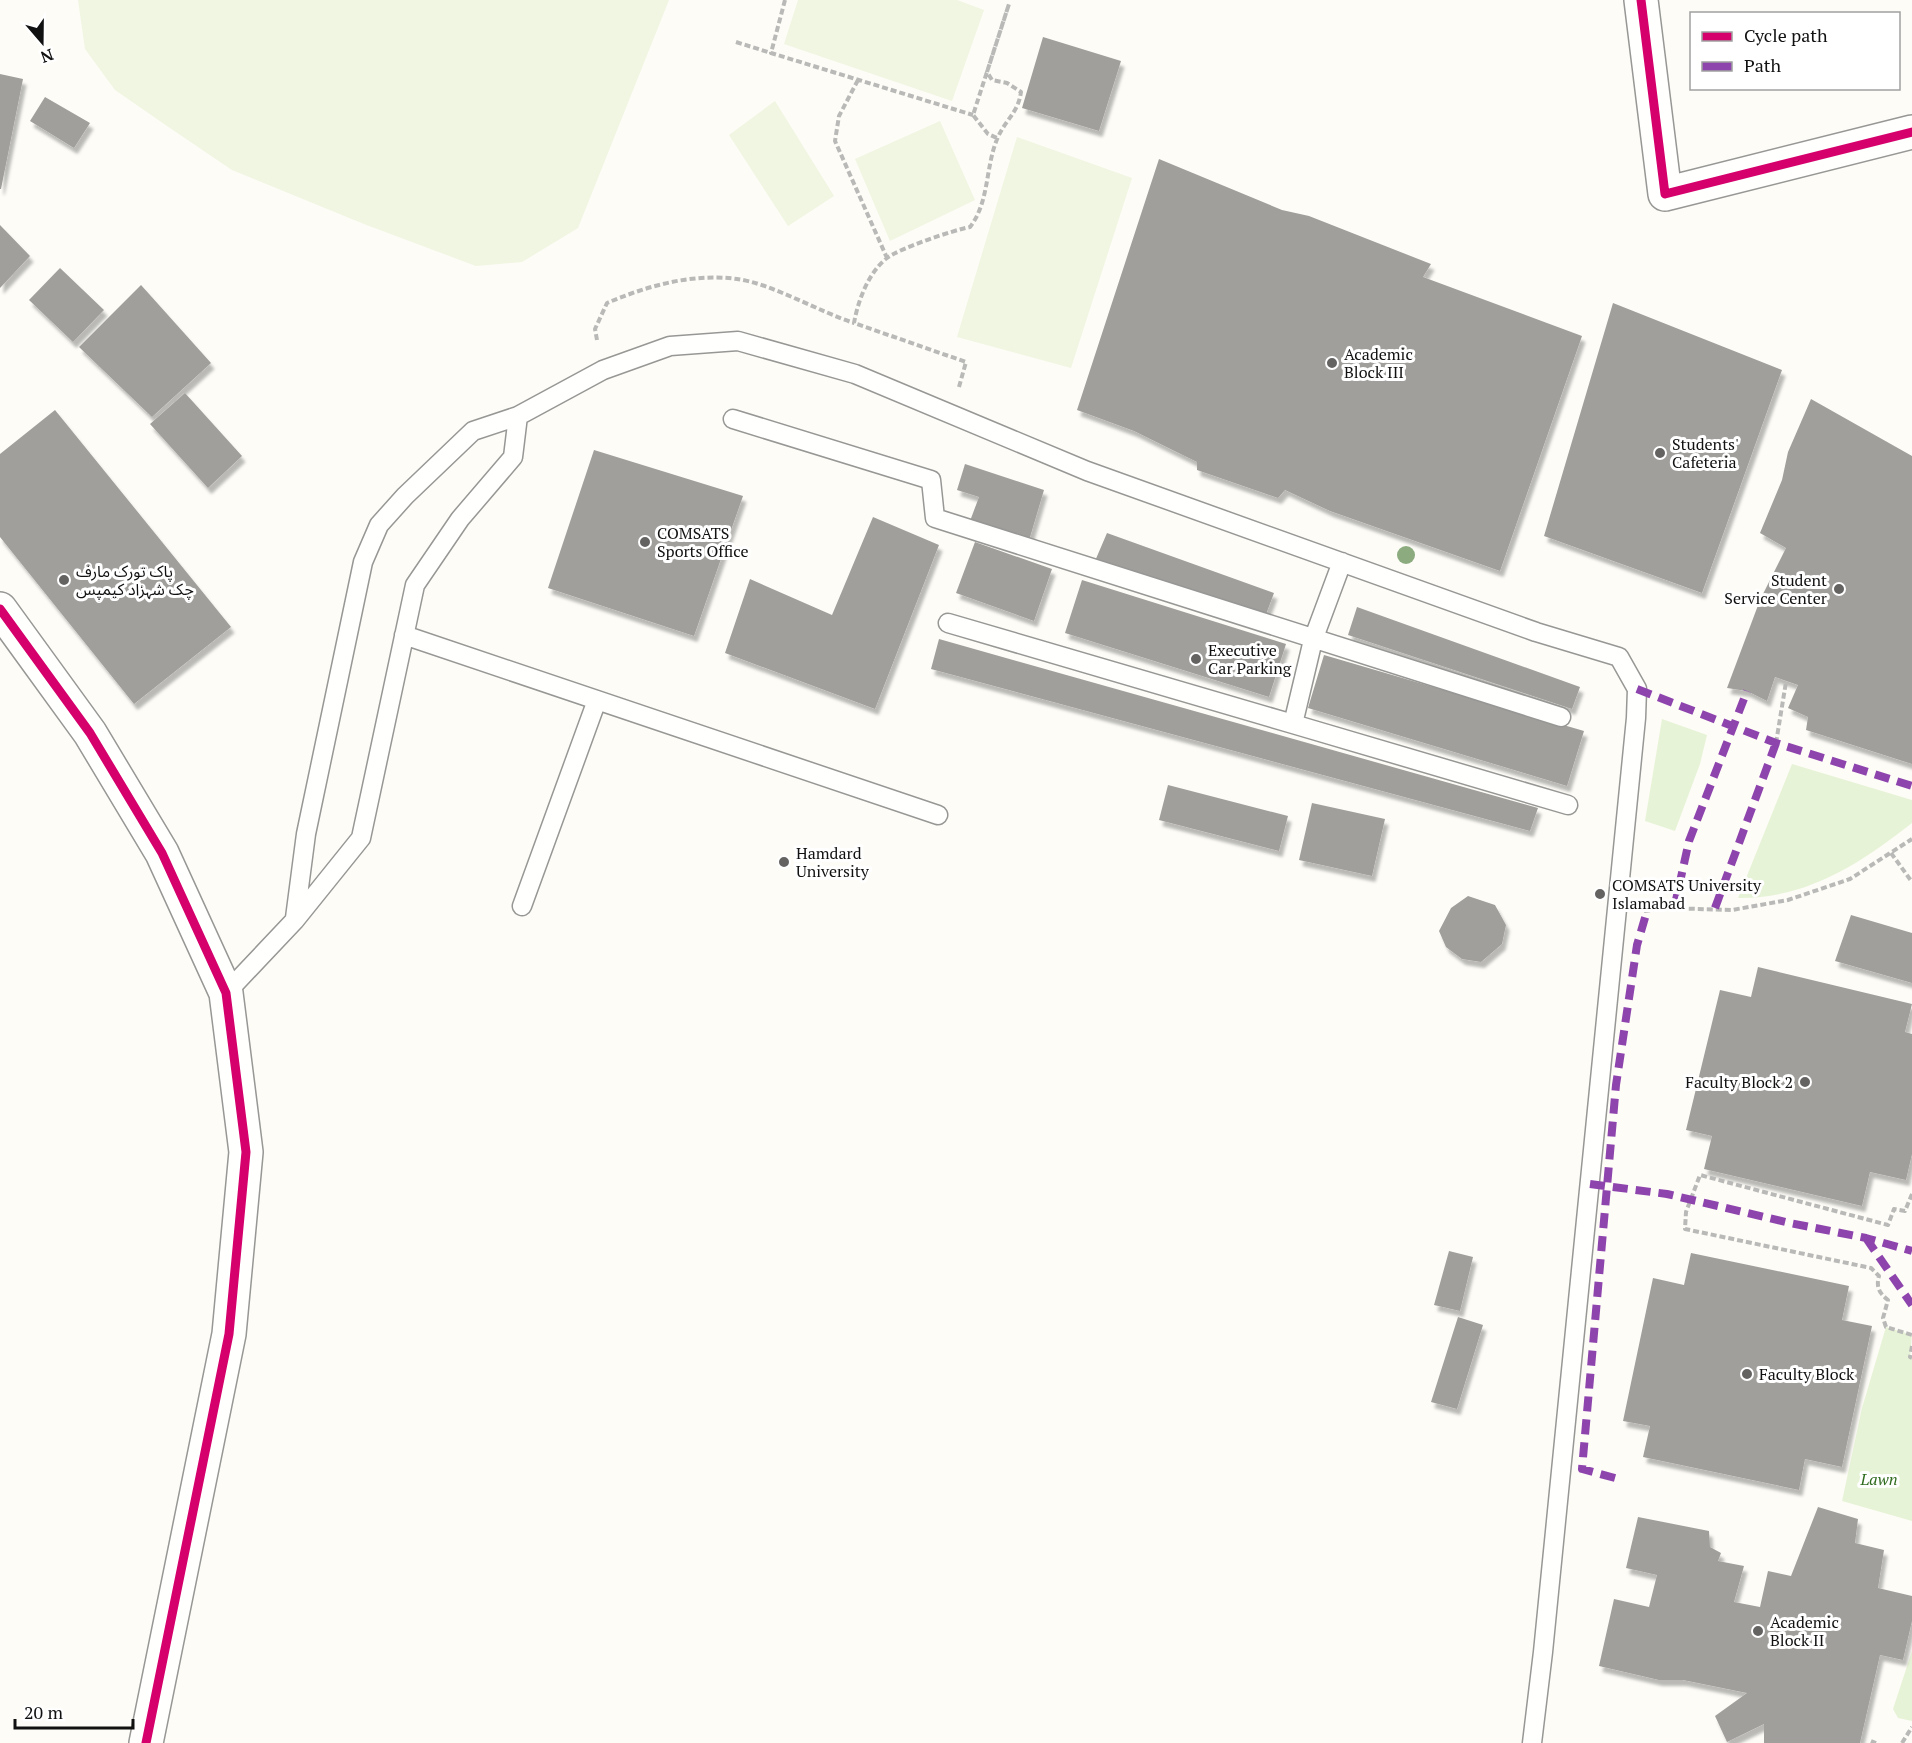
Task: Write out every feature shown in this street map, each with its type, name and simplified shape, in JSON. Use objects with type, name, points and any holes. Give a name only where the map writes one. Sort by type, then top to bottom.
[{"type":"street","points":[[1641,0],[1665,194],[1912,132]]},
{"type":"street","points":[[0,609],[90,733],[162,853],[226,993],[246,1152],[229,1334],[146,1743]]},
{"type":"lane","points":[[295,920],[306,834],[363,562],[380,525],[405,496],[473,431],[518,417],[603,370],[670,346],[738,341],[855,374],[1087,471],[1536,632],[1619,657],[1637,689],[1547,1617],[1532,1743]]},
{"type":"lane","points":[[226,993],[295,920],[361,838],[415,585],[460,519],[513,457],[518,417]]},
{"type":"lane","points":[[732,419],[931,480],[935,518],[1561,717]]},
{"type":"lane","points":[[1293,724],[1313,640],[1342,562]]},
{"type":"lane","points":[[948,623],[1568,805]]},
{"type":"lane","points":[[404,635],[938,815]]},
{"type":"lane","points":[[522,906],[597,700]]},
{"type":"path","points":[[771,53],[785,0]]},
{"type":"path","points":[[854,323],[858,300],[887,258],[952,231],[970,227],[979,216],[998,138],[1019,106],[1021,92],[1007,83],[992,80],[987,72],[1009,4],[973,115]]},
{"type":"path","points":[[736,42],[973,115],[988,134],[998,138]]},
{"type":"path","points":[[858,80],[838,116],[835,141],[887,258]]},
{"type":"path","points":[[603,370],[595,329],[607,303],[658,284],[709,279],[739,279],[854,323],[966,362]]},
{"type":"path","points":[[1776,742],[1786,682]]},
{"type":"path","points":[[1617,913],[1666,908],[1732,910],[1788,900],[1850,879],[1912,839]]},
{"type":"path","points":[[1891,854],[1912,882]]},
{"type":"path","points":[[1912,1194],[1905,1211],[1894,1209],[1888,1225],[1700,1175],[1686,1212],[1685,1229],[1871,1268],[1879,1276],[1877,1285],[1881,1295],[1888,1300],[1883,1318],[1886,1327],[1912,1335]]},
{"type":"path","points":[[1912,1346],[1910,1357],[1912,1358]]},
{"type":"path","points":[[1902,1743],[1912,1727]]},
{"type":"green space","points":[[78,0],[669,0],[578,228],[522,262],[476,266],[364,224],[232,170],[115,90],[85,49]]},
{"type":"green space","points":[[798,0],[957,0],[984,10],[952,101],[784,44]]},
{"type":"green space","points":[[775,101],[834,196],[788,226],[729,135]]},
{"type":"green space","points":[[940,121],[975,200],[890,241],[855,159]]},
{"type":"green space","points":[[1017,137],[1132,178],[1071,368],[957,337]]},
{"type":"green space","points":[[1662,719],[1707,735],[1700,764],[1675,831],[1645,821]]},
{"type":"green space","points":[[1792,764],[1912,800],[1912,823],[1852,865],[1809,886],[1763,897],[1738,898]]},
{"type":"green space","name":"Lawn","points":[[1886,1327],[1912,1335],[1910,1357],[1912,1358],[1912,1521],[1842,1501],[1862,1408]]},
{"type":"green space","points":[[1912,1651],[1912,1721],[1898,1718],[1893,1709]]},
{"type":"building","points":[[1043,37],[1121,61],[1099,131],[1022,108]]},
{"type":"building","points":[[0,74],[23,79],[1,189],[0,189]]},
{"type":"building","points":[[45,97],[90,123],[74,148],[30,121]]},
{"type":"building","name":"Academic Block III","points":[[1159,159],[1282,210],[1309,216],[1431,264],[1423,277],[1582,336],[1500,571],[1330,511],[1285,490],[1278,498],[1197,470],[1197,462],[1134,431],[1077,410]]},
{"type":"building","points":[[0,225],[30,256],[0,288]]},
{"type":"building","points":[[60,268],[104,310],[73,342],[29,300]]},
{"type":"building","points":[[141,285],[211,363],[152,417],[79,347]]},
{"type":"building","name":"Students' Cafeteria","points":[[1613,303],[1782,370],[1702,593],[1544,536]]},
{"type":"building","points":[[185,393],[242,456],[208,488],[150,424]]},
{"type":"building","name":"Student Service Center","points":[[1811,399],[1912,456],[1912,764],[1806,730],[1808,717],[1788,708],[1798,685],[1775,677],[1767,701],[1747,691],[1727,688],[1760,600],[1786,548],[1760,533],[1782,480],[1788,452]]},
{"type":"building","points":[[55,410],[231,627],[134,704],[0,537],[0,454]]},
{"type":"building","name":"COMSATS Sports Office","points":[[594,450],[743,496],[694,636],[548,588]]},
{"type":"building","points":[[965,464],[1044,490],[1028,544],[970,521],[979,497],[957,490]]},
{"type":"building","points":[[873,517],[939,545],[875,709],[725,653],[750,579],[832,615]]},
{"type":"building","points":[[1107,533],[1274,593],[1265,617],[1095,561]]},
{"type":"building","points":[[975,542],[1052,569],[1034,621],[956,593]]},
{"type":"building","points":[[1082,580],[1286,644],[1269,697],[1065,633]]},
{"type":"building","points":[[1357,607],[1580,687],[1572,709],[1348,635]]},
{"type":"building","points":[[939,639],[1538,808],[1530,831],[931,669]]},
{"type":"building","points":[[1324,655],[1584,731],[1567,786],[1308,708]]},
{"type":"building","points":[[1168,785],[1288,816],[1279,851],[1159,820]]},
{"type":"building","points":[[1312,803],[1385,819],[1372,876],[1299,860]]},
{"type":"building","points":[[1468,896],[1495,905],[1506,925],[1502,944],[1481,962],[1462,959],[1446,947],[1439,931],[1451,908]]},
{"type":"building","points":[[1851,915],[1912,933],[1912,983],[1835,961]]},
{"type":"building","name":"Faculty Block 2","points":[[1758,967],[1912,1004],[1905,1032],[1912,1034],[1912,1154],[1906,1180],[1870,1172],[1862,1206],[1704,1169],[1712,1136],[1686,1130],[1720,990],[1751,997]]},
{"type":"building","points":[[1449,1251],[1473,1257],[1460,1311],[1434,1305]]},
{"type":"building","name":"Faculty Block","points":[[1691,1253],[1849,1286],[1842,1320],[1872,1326],[1842,1467],[1805,1459],[1799,1490],[1643,1457],[1650,1426],[1623,1421],[1653,1278],[1684,1285]]},
{"type":"building","points":[[1458,1317],[1483,1325],[1457,1409],[1431,1402]]},
{"type":"building","name":"Academic Block II","points":[[1818,1507],[1858,1519],[1855,1543],[1884,1550],[1878,1588],[1912,1596],[1912,1621],[1903,1660],[1880,1655],[1860,1743],[1764,1743],[1764,1724],[1727,1742],[1715,1716],[1747,1693],[1683,1680],[1659,1680],[1599,1666],[1614,1599],[1649,1607],[1657,1575],[1626,1568],[1638,1517],[1709,1531],[1710,1547],[1721,1553],[1718,1561],[1744,1566],[1734,1602],[1760,1607],[1768,1571],[1791,1576]]},
{"type":"marked path","points":[[1637,689],[1776,743],[1912,786]]},
{"type":"marked path","points":[[1674,909],[1689,841],[1747,691]]},
{"type":"marked path","points":[[1715,908],[1776,743]]},
{"type":"marked path","points":[[1615,1478],[1582,1469],[1616,1085],[1637,945],[1647,911]]},
{"type":"marked path","points":[[1590,1184],[1667,1194],[1866,1238],[1912,1251]]},
{"type":"marked path","points":[[1866,1238],[1912,1305]]},
{"type":"cycle path","points":[[1641,0],[1665,194],[1912,132]]},
{"type":"cycle path","points":[[0,609],[90,733],[162,853],[226,993],[246,1152],[229,1334],[146,1743]]},
{"type":"place","name":"Academic Block III","points":[[1332,363]]},
{"type":"place","name":"Students' Cafeteria","points":[[1660,453]]},
{"type":"place","name":"COMSATS Sports Office","points":[[645,542]]},
{"type":"place","name":"پاک تورک مارف چک شہزاد کیمپس","points":[[64,580]]},
{"type":"place","name":"Student Service Center","points":[[1839,589]]},
{"type":"place","name":"Executive Car Parking","points":[[1196,659]]},
{"type":"place","name":"Hamdard University","points":[[784,862]]},
{"type":"place","name":"COMSATS University Islamabad","points":[[1600,894]]},
{"type":"place","name":"Faculty Block 2","points":[[1805,1082]]},
{"type":"place","name":"Faculty Block","points":[[1747,1374]]},
{"type":"place","name":"Academic Block II","points":[[1758,1631]]}]
